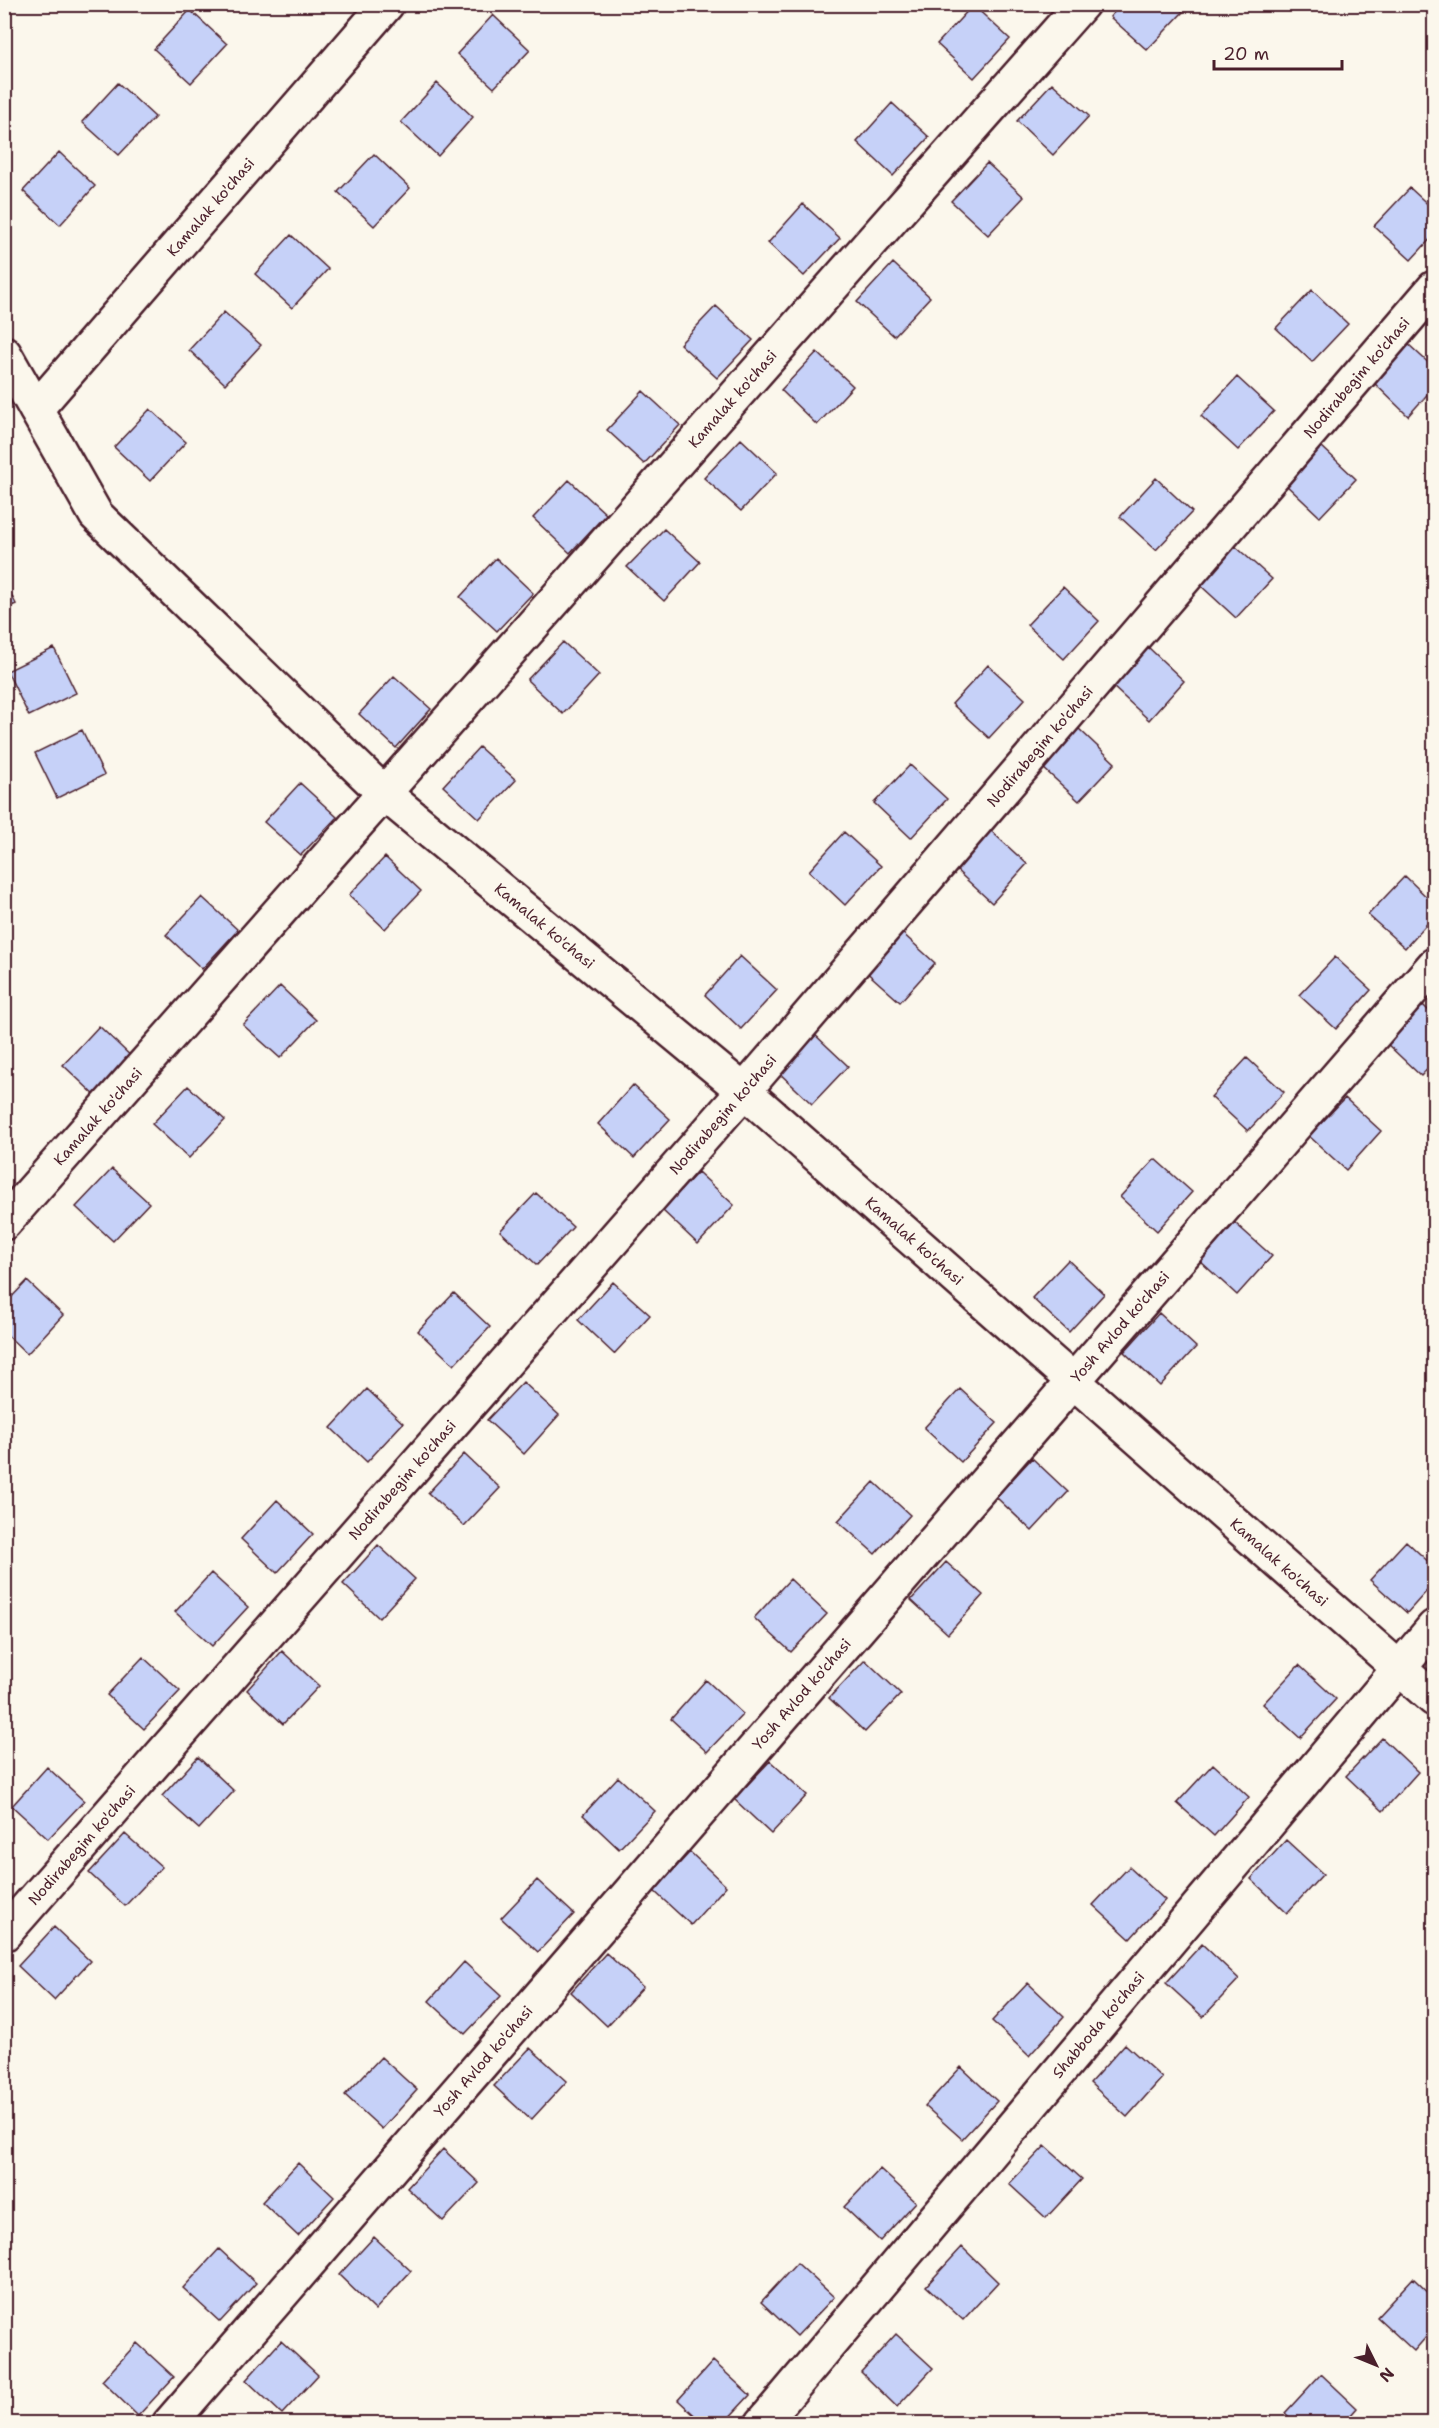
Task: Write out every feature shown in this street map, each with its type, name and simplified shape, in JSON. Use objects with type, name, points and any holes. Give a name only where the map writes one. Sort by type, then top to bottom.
[{"type":"street","name":"Kamalak ko'chasi","points":[[36,409],[387,4]]},
{"type":"street","name":"Kamalak ko'chasi","points":[[4,1223],[386,795],[1082,4]]},
{"type":"street","name":"Nodirabegim ko'chasi","points":[[4,1934],[744,1091],[1434,288]]},
{"type":"street","name":"Kamalak ko'chasi","points":[[4,353],[96,515],[386,795],[744,1091],[1434,1699]]},
{"type":"street","name":"Yosh Avlod ko'chasi","points":[[169,2424],[1434,965]]},
{"type":"street","name":"Shabboda ko'chasi","points":[[762,2424],[1434,1627]]},
{"type":"building","points":[[1121,4],[1175,4],[1183,12],[1147,50],[1110,17]]},
{"type":"building","points":[[973,5],[1010,39],[974,78],[937,44]]},
{"type":"building","points":[[190,10],[227,44],[191,83],[154,49]]},
{"type":"building","points":[[493,15],[530,50],[494,88],[457,54]]},
{"type":"building","points":[[118,83],[155,117],[119,155],[82,122]]},
{"type":"building","points":[[437,83],[473,117],[438,156],[401,122]]},
{"type":"building","points":[[1052,83],[1089,116],[1053,155],[1017,121]]},
{"type":"building","points":[[892,103],[929,137],[893,176],[857,142]]},
{"type":"building","points":[[59,152],[95,186],[60,225],[23,191]]},
{"type":"building","points":[[374,154],[410,188],[374,226],[338,192]]},
{"type":"building","points":[[987,163],[1024,197],[988,235],[951,201]]},
{"type":"building","points":[[1410,188],[1434,210],[1434,235],[1411,260],[1374,226]]},
{"type":"building","points":[[803,204],[840,238],[804,276],[768,243]]},
{"type":"building","points":[[291,235],[328,269],[292,308],[255,274]]},
{"type":"building","points":[[893,263],[930,297],[894,336],[857,302]]},
{"type":"building","points":[[1312,290],[1348,324],[1312,362],[1276,328]]},
{"type":"building","points":[[716,306],[753,340],[717,378],[680,344]]},
{"type":"building","points":[[224,312],[261,345],[225,384],[189,350]]},
{"type":"building","points":[[1407,343],[1434,368],[1434,387],[1408,416],[1372,381]]},
{"type":"building","points":[[817,352],[853,386],[817,425],[781,390]]},
{"type":"building","points":[[1237,377],[1274,411],[1238,450],[1201,416]]},
{"type":"building","points":[[643,391],[680,425],[644,464],[607,430]]},
{"type":"building","points":[[150,409],[186,442],[150,481],[114,447]]},
{"type":"building","points":[[741,439],[777,473],[741,511],[704,478]]},
{"type":"building","points":[[1320,445],[1356,479],[1320,517],[1284,483]]},
{"type":"building","points":[[1156,478],[1192,512],[1156,550],[1120,517]]},
{"type":"building","points":[[569,480],[606,514],[570,553],[533,518]]},
{"type":"building","points":[[664,529],[700,562],[664,601],[627,567]]},
{"type":"building","points":[[1235,546],[1272,579],[1236,618],[1200,585]]},
{"type":"building","points":[[496,558],[533,593],[497,631],[460,597]]},
{"type":"building","points":[[4,581],[16,604],[4,609]]},
{"type":"building","points":[[1063,587],[1099,621],[1064,659],[1027,625]]},
{"type":"building","points":[[563,642],[599,675],[563,714],[527,680]]},
{"type":"building","points":[[1148,647],[1184,681],[1149,720],[1112,686]]},
{"type":"building","points":[[54,648],[76,693],[29,716],[7,671]]},
{"type":"building","points":[[988,665],[1025,699],[989,738],[952,704]]},
{"type":"building","points":[[394,676],[431,709],[396,748],[359,714]]},
{"type":"building","points":[[1078,728],[1115,763],[1079,801],[1042,767]]},
{"type":"building","points":[[82,730],[104,775],[57,798],[35,753]]},
{"type":"building","points":[[479,747],[516,780],[479,819],[443,786]]},
{"type":"building","points":[[910,765],[947,799],[911,838],[874,803]]},
{"type":"building","points":[[300,783],[337,817],[301,855],[264,822]]},
{"type":"building","points":[[990,830],[1027,864],[992,903],[955,869]]},
{"type":"building","points":[[844,832],[881,866],[845,905],[809,871]]},
{"type":"building","points":[[385,857],[421,891],[385,929],[349,895]]},
{"type":"building","points":[[1405,876],[1434,904],[1434,916],[1405,948],[1368,915]]},
{"type":"building","points":[[202,897],[238,930],[202,969],[166,935]]},
{"type":"building","points":[[899,930],[935,963],[900,1002],[863,969]]},
{"type":"building","points":[[740,956],[777,990],[741,1029],[705,995]]},
{"type":"building","points":[[1335,957],[1371,990],[1336,1029],[1299,995]]},
{"type":"building","points":[[280,986],[316,1020],[280,1058],[243,1025]]},
{"type":"building","points":[[1421,1003],[1434,1016],[1434,1062],[1421,1076],[1385,1042]]},
{"type":"building","points":[[99,1026],[135,1060],[99,1099],[63,1065]]},
{"type":"building","points":[[811,1031],[848,1066],[812,1104],[776,1070]]},
{"type":"building","points":[[1247,1058],[1284,1092],[1248,1131],[1211,1097]]},
{"type":"building","points":[[633,1085],[670,1119],[634,1158],[598,1124]]},
{"type":"building","points":[[188,1086],[225,1120],[189,1158],[152,1124]]},
{"type":"building","points":[[1345,1098],[1381,1131],[1346,1170],[1309,1136]]},
{"type":"building","points":[[1155,1159],[1192,1192],[1157,1231],[1120,1197]]},
{"type":"building","points":[[112,1169],[149,1203],[113,1241],[76,1207]]},
{"type":"building","points":[[698,1172],[734,1205],[698,1244],[662,1210]]},
{"type":"building","points":[[536,1193],[573,1227],[537,1265],[500,1231]]},
{"type":"building","points":[[1235,1223],[1272,1256],[1237,1295],[1200,1261]]},
{"type":"building","points":[[1068,1260],[1104,1294],[1069,1332],[1032,1298]]},
{"type":"building","points":[[27,1281],[63,1315],[27,1354],[4,1332],[4,1305]]},
{"type":"building","points":[[613,1282],[650,1315],[614,1354],[578,1320]]},
{"type":"building","points":[[454,1293],[490,1327],[454,1365],[418,1331]]},
{"type":"building","points":[[1159,1313],[1196,1347],[1160,1386],[1124,1352]]},
{"type":"building","points":[[523,1382],[559,1415],[524,1454],[487,1420]]},
{"type":"building","points":[[367,1389],[403,1423],[367,1462],[331,1428]]},
{"type":"building","points":[[960,1389],[997,1423],[961,1462],[924,1428]]},
{"type":"building","points":[[464,1454],[500,1488],[464,1526],[428,1493]]},
{"type":"building","points":[[1032,1458],[1068,1492],[1032,1531],[996,1497]]},
{"type":"building","points":[[874,1482],[910,1515],[875,1554],[838,1521]]},
{"type":"building","points":[[277,1500],[313,1534],[277,1573],[241,1539]]},
{"type":"building","points":[[1406,1541],[1434,1567],[1434,1583],[1407,1613],[1370,1580]]},
{"type":"building","points":[[378,1545],[415,1579],[379,1618],[343,1584]]},
{"type":"building","points":[[946,1562],[983,1595],[948,1634],[911,1600]]},
{"type":"building","points":[[211,1573],[248,1607],[212,1646],[175,1612]]},
{"type":"building","points":[[790,1579],[827,1614],[791,1652],[754,1618]]},
{"type":"building","points":[[282,1651],[319,1686],[283,1724],[247,1690]]},
{"type":"building","points":[[143,1657],[180,1691],[144,1729],[107,1695]]},
{"type":"building","points":[[865,1660],[901,1694],[865,1732],[829,1698]]},
{"type":"building","points":[[1299,1665],[1336,1699],[1300,1738],[1263,1704]]},
{"type":"building","points":[[706,1680],[743,1714],[707,1752],[671,1719]]},
{"type":"building","points":[[1382,1738],[1418,1772],[1383,1811],[1346,1776]]},
{"type":"building","points":[[198,1757],[234,1791],[199,1829],[162,1796]]},
{"type":"building","points":[[770,1761],[807,1795],[771,1834],[734,1799]]},
{"type":"building","points":[[1213,1764],[1249,1797],[1214,1836],[1177,1803]]},
{"type":"building","points":[[47,1767],[84,1801],[48,1839],[12,1806]]},
{"type":"building","points":[[618,1777],[655,1811],[619,1849],[583,1815]]},
{"type":"building","points":[[125,1834],[162,1867],[125,1906],[89,1873]]},
{"type":"building","points":[[1286,1840],[1323,1874],[1287,1913],[1251,1879]]},
{"type":"building","points":[[690,1852],[726,1886],[691,1925],[654,1891]]},
{"type":"building","points":[[1129,1867],[1165,1900],[1130,1939],[1093,1905]]},
{"type":"building","points":[[537,1880],[574,1914],[538,1952],[501,1918]]},
{"type":"building","points":[[54,1927],[90,1961],[54,2000],[18,1966]]},
{"type":"building","points":[[1202,1944],[1239,1979],[1203,2017],[1166,1983]]},
{"type":"building","points":[[606,1953],[643,1987],[607,2026],[571,1992]]},
{"type":"building","points":[[464,1962],[501,1996],[465,2034],[429,2001]]},
{"type":"building","points":[[1028,1983],[1064,2017],[1029,2056],[992,2021]]},
{"type":"building","points":[[1125,2044],[1162,2078],[1127,2117],[1090,2083]]},
{"type":"building","points":[[530,2048],[567,2081],[531,2120],[494,2086]]},
{"type":"building","points":[[381,2057],[417,2090],[382,2129],[345,2095]]},
{"type":"building","points":[[961,2067],[997,2101],[962,2139],[925,2106]]},
{"type":"building","points":[[1045,2146],[1082,2179],[1046,2218],[1009,2184]]},
{"type":"building","points":[[443,2149],[479,2183],[443,2221],[407,2188]]},
{"type":"building","points":[[298,2163],[334,2197],[298,2236],[262,2202]]},
{"type":"building","points":[[880,2169],[916,2202],[880,2241],[844,2207]]},
{"type":"building","points":[[374,2237],[411,2271],[375,2310],[339,2275]]},
{"type":"building","points":[[962,2247],[998,2282],[963,2320],[926,2286]]},
{"type":"building","points":[[219,2249],[256,2283],[220,2322],[183,2288]]},
{"type":"building","points":[[797,2263],[834,2297],[797,2336],[761,2302]]},
{"type":"building","points":[[1413,2278],[1434,2298],[1434,2328],[1414,2351],[1377,2317]]},
{"type":"building","points":[[896,2334],[933,2368],[897,2407],[861,2372]]},
{"type":"building","points":[[281,2341],[318,2375],[282,2414],[246,2380]]},
{"type":"building","points":[[137,2343],[174,2377],[138,2416],[102,2381]]},
{"type":"building","points":[[713,2361],[750,2395],[723,2424],[704,2424],[678,2400]]},
{"type":"building","points":[[1321,2374],[1357,2408],[1343,2424],[1297,2424],[1285,2413]]}]
